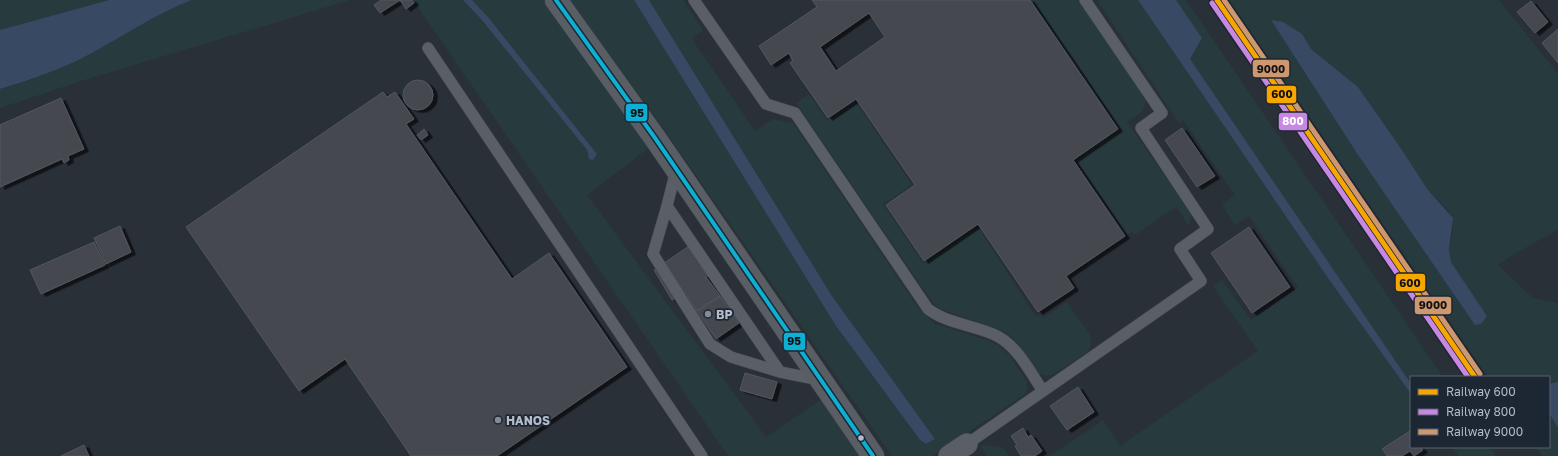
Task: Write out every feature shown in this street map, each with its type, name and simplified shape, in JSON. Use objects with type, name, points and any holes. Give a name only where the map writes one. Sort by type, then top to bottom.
[{"type":"main road","points":[[556,0],[676,170],[873,456]]},
{"type":"street","points":[[949,456],[967,444]]},
{"type":"lane","points":[[694,0],[766,104],[796,113],[928,309],[936,316],[994,335],[1004,341],[1015,352],[1043,391]]},
{"type":"lane","points":[[967,444],[1201,281],[1180,249],[1208,229],[1140,128],[1162,113],[1085,0]]},
{"type":"lane","points":[[428,48],[702,456]]},
{"type":"lane","points":[[676,170],[653,254],[710,344],[731,357],[780,372],[821,380]]},
{"type":"lane","points":[[667,206],[780,372]]},
{"type":"green space","points":[[0,0],[109,0],[0,30]]},
{"type":"green space","points":[[192,0],[350,0],[81,81],[0,108],[0,89],[70,64],[154,18]]},
{"type":"green space","points":[[413,0],[463,0],[481,19],[587,150],[589,159],[597,154],[488,17],[472,0],[544,0],[629,115],[650,147],[587,195],[766,437],[822,399],[861,456],[728,456]]},
{"type":"green space","points":[[569,0],[634,0],[836,326],[920,440],[926,444],[935,439],[832,296],[649,0],[683,0],[703,30],[692,39],[755,131],[773,119],[793,123],[919,309],[935,324],[990,341],[1000,347],[1010,356],[1027,382],[1027,390],[1024,395],[933,456],[892,456],[656,118]]},
{"type":"green space","points":[[1032,0],[1078,0],[1146,100],[1143,111],[1127,122],[1192,214],[1189,226],[1176,207],[1135,235],[1132,231],[1127,235],[1076,160],[1120,129]]},
{"type":"green space","points":[[1097,0],[1138,0],[1330,281],[1410,393],[1410,434],[1408,432],[1381,449],[1386,456],[1050,456],[1103,420],[1120,446],[1258,351],[1213,286],[1222,280],[1251,320],[1298,288],[1249,216],[1235,225],[1222,205],[1235,195],[1183,120],[1179,123]]},
{"type":"green space","points":[[1176,0],[1186,0],[1442,376],[1410,376],[1410,383],[1189,59],[1202,38]]},
{"type":"green space","points":[[1229,0],[1499,0],[1558,74],[1558,230],[1514,254],[1498,265],[1533,298],[1558,303],[1558,382],[1550,384],[1550,376],[1487,376]],"holes":[[[1271,20],[1302,34],[1311,49],[1358,87],[1428,190],[1448,211],[1453,228],[1449,249],[1451,262],[1487,316],[1481,324],[1475,325],[1358,155]]]},
{"type":"green space","points":[[809,94],[827,120],[855,101],[912,185],[883,204],[923,263],[978,227],[1036,317],[1040,315],[1043,318],[1067,302],[1090,335],[1090,347],[1086,353],[1052,375],[1047,376],[1040,374],[1013,338],[1006,333],[940,309],[933,303],[796,103]]},
{"type":"green space","points":[[1550,415],[1558,428],[1558,456],[1542,456],[1537,448],[1550,448]]},
{"type":"green space","points":[[980,446],[1002,447],[1009,456],[987,456]]},
{"type":"green space","points":[[1453,448],[1491,448],[1496,456],[1458,456]]},
{"type":"water","points":[[109,0],[192,0],[154,18],[70,64],[0,89],[0,30]]},
{"type":"water","points":[[463,0],[472,0],[488,17],[597,154],[593,160],[589,159],[587,150],[481,19]]},
{"type":"water","points":[[634,0],[649,0],[832,296],[935,439],[926,444],[920,440],[836,326]]},
{"type":"water","points":[[1138,0],[1176,0],[1202,38],[1190,59],[1410,383],[1410,393],[1330,281]]},
{"type":"water","points":[[1271,20],[1283,22],[1302,34],[1311,49],[1358,87],[1428,190],[1453,218],[1449,249],[1451,262],[1487,316],[1481,324],[1475,325],[1358,155]]},
{"type":"water","points":[[1558,382],[1558,428],[1550,415],[1550,384]]},
{"type":"building","points":[[381,0],[400,0],[380,13],[374,5]]},
{"type":"building","points":[[400,0],[412,0],[414,3],[406,9]]},
{"type":"building","points":[[812,0],[1030,0],[1118,129],[1073,160],[1125,236],[1066,276],[1074,288],[1038,312],[978,224],[924,261],[886,205],[915,185],[856,99],[828,118],[790,63],[793,61],[789,53],[771,65],[759,46],[817,7]],"holes":[[[869,13],[885,37],[836,71],[820,47]]]},
{"type":"building","points":[[1531,1],[1548,22],[1535,33],[1517,12]]},
{"type":"building","points":[[1558,29],[1558,63],[1542,43]]},
{"type":"building","points":[[418,80],[429,84],[433,95],[429,106],[418,110],[407,106],[403,95],[407,84]]},
{"type":"building","points":[[383,92],[387,97],[395,92],[414,119],[406,124],[512,279],[549,253],[627,367],[497,456],[411,456],[345,359],[299,391],[186,227]]},
{"type":"building","points":[[61,98],[84,149],[68,156],[69,160],[64,163],[62,159],[0,187],[0,125]]},
{"type":"building","points":[[1182,128],[1215,176],[1197,187],[1165,140]]},
{"type":"building","points":[[424,129],[428,135],[421,140],[417,135]]},
{"type":"building","points":[[120,226],[131,252],[106,264],[94,238]]},
{"type":"building","points":[[1249,227],[1290,287],[1252,313],[1211,253]]},
{"type":"building","points":[[94,242],[105,265],[41,294],[30,270]]},
{"type":"building","points":[[692,244],[712,273],[706,277],[720,296],[697,311],[685,292],[672,300],[654,270]]},
{"type":"building","points":[[720,296],[739,323],[716,339],[697,311]]},
{"type":"building","points":[[745,373],[777,382],[772,399],[740,390]]},
{"type":"building","points":[[1078,387],[1094,412],[1067,430],[1050,406]]},
{"type":"building","points":[[1023,428],[1028,437],[1031,435],[1042,451],[1035,456],[1021,456],[1015,446],[1017,445],[1011,436]]},
{"type":"building","points":[[1410,431],[1410,448],[1421,448],[1423,450],[1414,456],[1410,451],[1402,456],[1387,456],[1382,449]]},
{"type":"building","points":[[84,445],[89,456],[61,456]]},
{"type":"rail line","name":"600","points":[[1217,0],[1474,376]]},
{"type":"rail line","name":"9000","points":[[1224,0],[1480,374]]},
{"type":"rail line","name":"800","points":[[1212,3],[1467,376]]},
{"type":"transit line","name":"95","points":[[556,0],[655,138],[873,456]]},
{"type":"place","name":"BP","points":[[708,314]]},
{"type":"place","name":"HANOS","points":[[498,420]]}]
